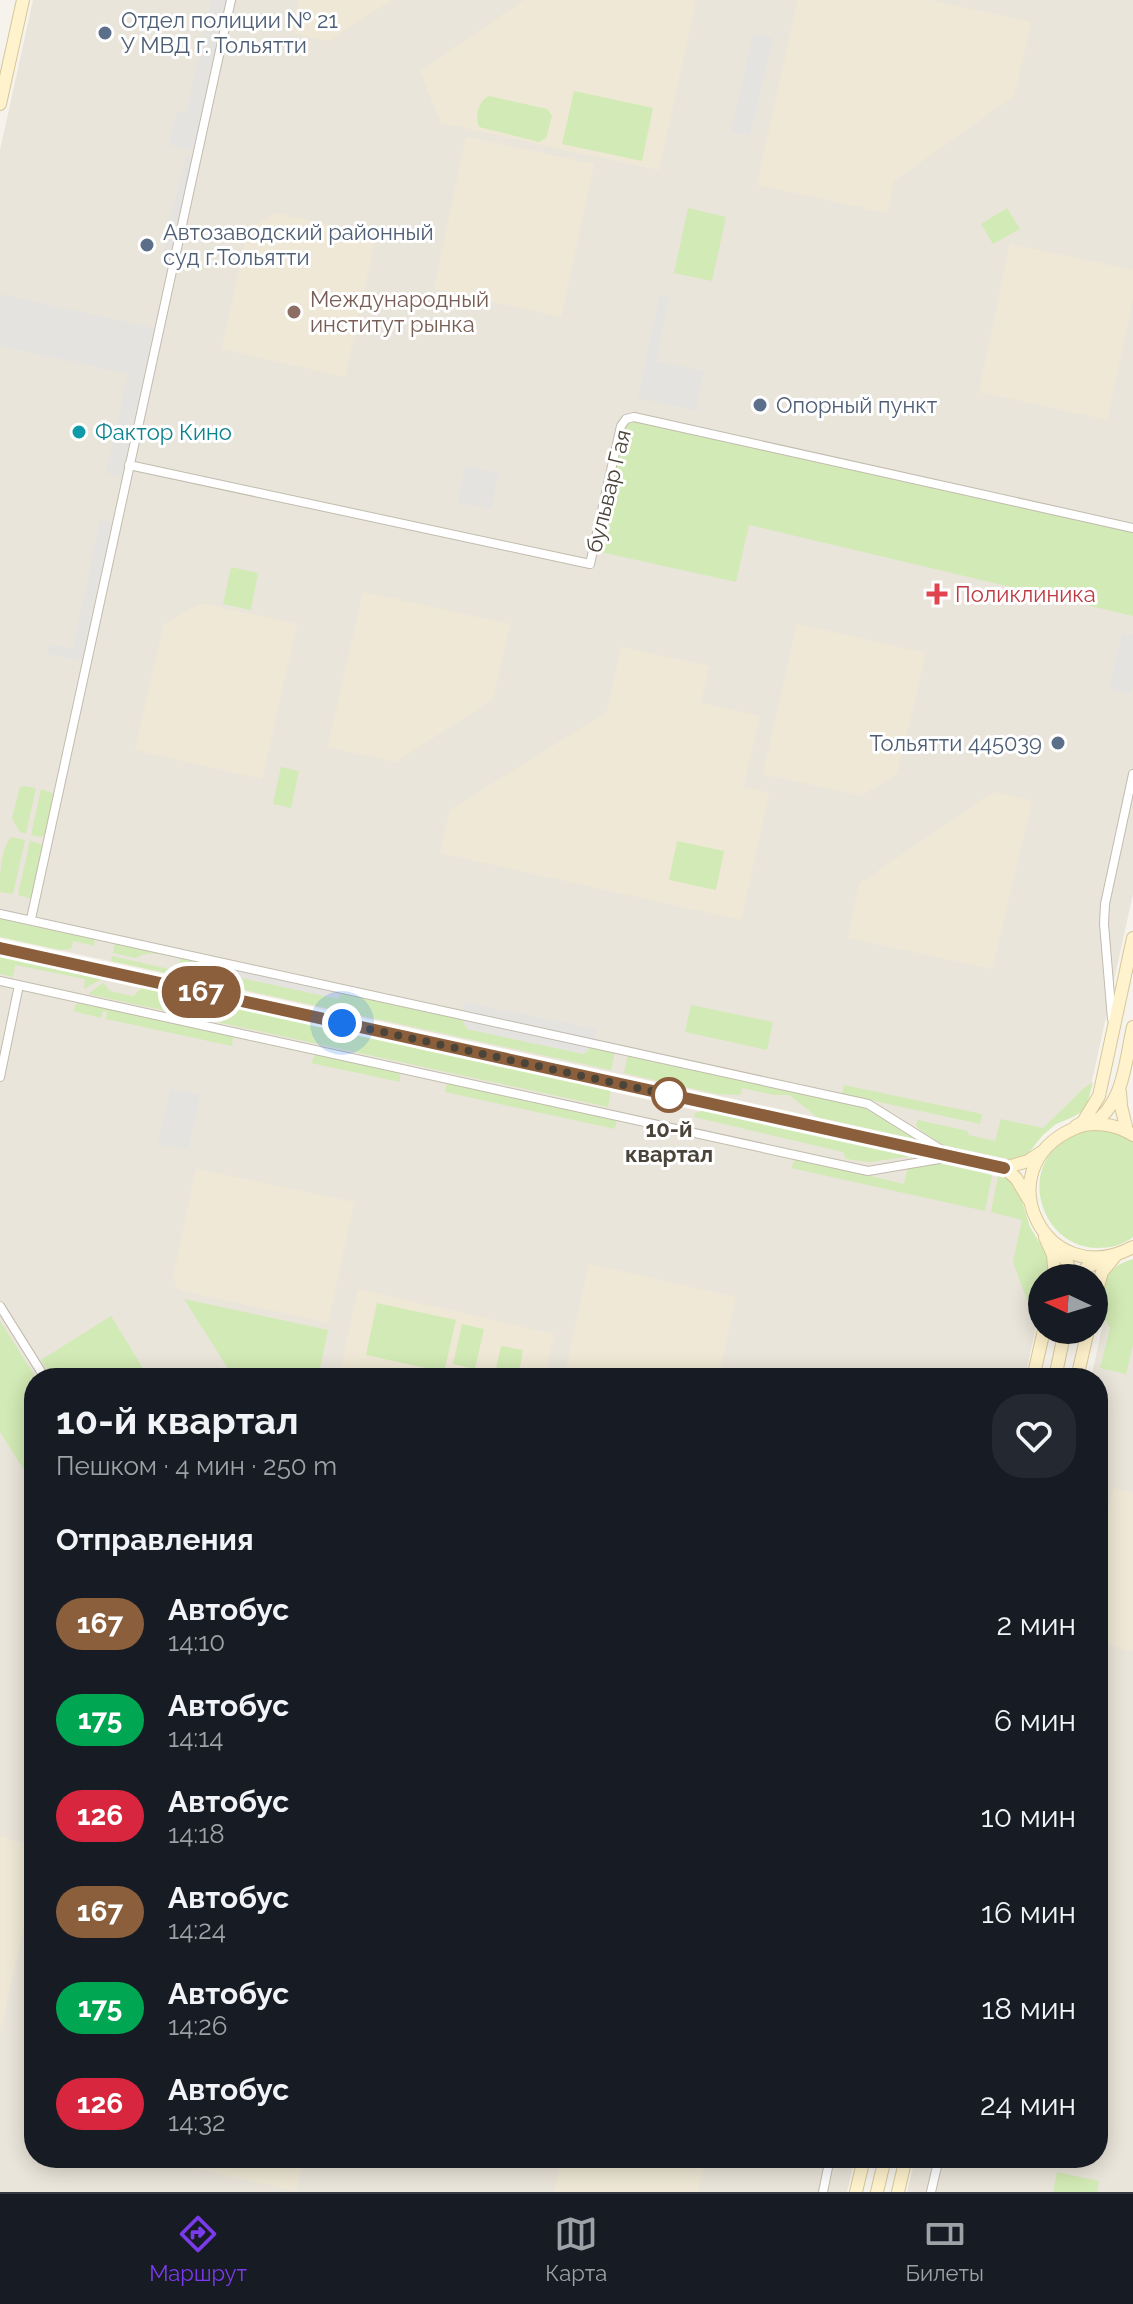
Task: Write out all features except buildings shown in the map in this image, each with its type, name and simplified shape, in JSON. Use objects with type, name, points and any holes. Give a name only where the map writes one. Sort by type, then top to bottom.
[{"type":"main road","points":[[0,104],[23,0]]},
{"type":"main road","points":[[1004,1168],[1028,1161],[1059,1136],[1083,1122],[1093,1109],[1099,1096],[1133,938]]},
{"type":"main road","points":[[0,948],[1004,1168],[1024,1189],[1053,1255],[1054,1264]]},
{"type":"main road","points":[[1092,1124],[1109,1111],[1120,1086],[1133,1027]]},
{"type":"main road","points":[[1120,1086],[1121,1106],[1130,1133]]},
{"type":"main road","points":[[1059,1136],[1079,1126],[1092,1124],[1130,1133]]},
{"type":"main road","points":[[1032,1208],[1032,1173],[1043,1151]]},
{"type":"main road","points":[[1042,1230],[1055,1243],[1067,1264]]},
{"type":"main road","points":[[1055,1243],[1072,1253],[1091,1258],[1111,1256]]},
{"type":"main road","points":[[1091,1264],[1133,1247]]},
{"type":"main road","points":[[1106,1264],[1111,1256]]},
{"type":"main road","points":[[1035,1368],[1041,1344]]},
{"type":"main road","points":[[1057,1368],[1062,1344]]},
{"type":"main road","points":[[1079,1368],[1085,1344]]},
{"type":"main road","points":[[856,2192],[862,2168]]},
{"type":"main road","points":[[877,2192],[883,2168]]},
{"type":"main road","points":[[898,2192],[904,2168]]},
{"type":"street","points":[[31,919],[231,0]]},
{"type":"street","name":"бульвар Гая","points":[[129,465],[590,564],[621,426],[626,419],[634,417],[1133,528]]},
{"type":"street","points":[[1113,1032],[1105,904],[1133,774]]},
{"type":"street","points":[[0,914],[868,1104],[952,1157]]},
{"type":"street","points":[[0,981],[868,1171],[952,1157]]},
{"type":"street","points":[[0,1077],[19,985]]},
{"type":"street","points":[[0,1306],[39,1368]]},
{"type":"street","points":[[823,2192],[828,2168]]},
{"type":"street","points":[[931,2192],[937,2168]]},
{"type":"shaded area","points":[[33,0],[1133,0],[1133,894],[1088,1099],[1010,1160],[0,937],[0,150]]},
{"type":"shaded area","points":[[211,0],[228,0],[195,151],[169,145],[176,112],[186,114]]},
{"type":"shaded area","points":[[299,0],[392,0],[328,41],[292,33]]},
{"type":"shaded area","points":[[524,0],[696,0],[659,170],[441,123],[420,71]]},
{"type":"shaded area","points":[[798,0],[930,0],[1031,22],[1014,96],[894,181],[887,213],[757,185]]},
{"type":"shaded area","points":[[753,34],[773,38],[750,136],[731,132]]},
{"type":"shaded area","points":[[466,137],[594,164],[561,317],[434,289]]},
{"type":"shaded area","points":[[185,156],[193,158],[169,263],[161,261]]},
{"type":"shaded area","name":"Международный институт рынка","points":[[275,213],[376,236],[345,377],[222,349],[248,229]]},
{"type":"shaded area","points":[[1010,244],[1133,270],[1133,299],[1107,420],[979,392]]},
{"type":"shaded area","points":[[0,294],[154,328],[122,477],[106,473],[128,374],[0,346]]},
{"type":"shaded area","points":[[660,295],[669,297],[656,361],[704,371],[696,411],[638,398]]},
{"type":"shaded area","points":[[465,466],[499,473],[491,509],[458,502]]},
{"type":"shaded area","points":[[100,520],[112,522],[82,661],[47,654],[49,644],[73,648]]},
{"type":"shaded area","points":[[363,592],[510,624],[493,699],[396,762],[328,747]]},
{"type":"shaded area","points":[[202,603],[297,624],[262,779],[135,750],[164,624]]},
{"type":"shaded area","points":[[797,624],[926,653],[897,774],[861,796],[763,774]]},
{"type":"shaded area","points":[[1122,632],[1133,635],[1131,694],[1109,689]]},
{"type":"shaded area","points":[[621,647],[709,666],[701,703],[760,716],[743,787],[769,793],[741,920],[440,853],[450,810],[607,712]]},
{"type":"shaded area","points":[[993,792],[1032,801],[992,969],[848,938],[859,884]]},
{"type":"shaded area","points":[[0,957],[1008,1179],[1037,1264],[1028,1264],[1028,1344],[1032,1344],[1027,1368],[24,1368],[24,2168],[853,2168],[847,2192],[0,2192]]},
{"type":"shaded area","points":[[200,962],[342,993],[338,999],[201,969]]},
{"type":"shaded area","points":[[464,1002],[596,1029],[592,1046],[584,1054],[467,1029],[461,1017]]},
{"type":"shaded area","points":[[170,1089],[200,1095],[188,1150],[158,1144]]},
{"type":"shaded area","points":[[196,1169],[354,1202],[328,1323],[179,1290],[173,1278]]},
{"type":"shaded area","points":[[1133,1260],[1133,2192],[907,2192],[913,2168],[1108,2168],[1108,1368],[1093,1368],[1099,1344],[1108,1344],[1108,1301],[1114,1274]]},
{"type":"shaded area","points":[[589,1264],[736,1297],[720,1368],[566,1368]]},
{"type":"shaded area","points":[[358,1289],[554,1334],[547,1368],[341,1368]]},
{"type":"shaded area","points":[[1113,1488],[1133,1493],[1133,1651],[1108,1645],[1108,1511]]},
{"type":"shaded area","points":[[0,1837],[24,1843],[24,1926],[0,2032]]},
{"type":"shaded area","points":[[192,2168],[301,2168],[296,2191]]},
{"type":"shaded area","points":[[560,2168],[703,2168],[698,2192],[554,2192]]},
{"type":"green space","points":[[574,91],[653,108],[642,161],[562,144]]},
{"type":"green space","points":[[489,96],[547,109],[552,116],[546,138],[539,142],[479,127],[478,110]]},
{"type":"green space","points":[[688,208],[726,217],[712,281],[674,273]]},
{"type":"green space","points":[[1007,208],[1020,229],[993,244],[981,224]]},
{"type":"green space","points":[[627,420],[1133,530],[1133,616],[749,525],[736,582],[596,551]]},
{"type":"green space","points":[[231,567],[258,573],[251,610],[223,604]]},
{"type":"green space","points":[[281,767],[299,771],[291,808],[273,804]]},
{"type":"green space","points":[[20,787],[36,788],[26,834],[19,831],[12,818]]},
{"type":"green space","points":[[41,789],[55,794],[46,835],[40,837],[31,835]]},
{"type":"green space","points":[[11,837],[25,840],[13,894],[0,892],[3,856]]},
{"type":"green space","points":[[30,841],[41,844],[44,849],[33,899],[18,895]]},
{"type":"green space","points":[[677,841],[724,851],[716,890],[669,880]]},
{"type":"green space","points":[[0,918],[95,937],[94,946],[73,941],[71,949],[59,950],[0,937]]},
{"type":"green space","points":[[115,942],[200,962],[202,969],[338,999],[340,994],[345,993],[461,1017],[467,1029],[584,1054],[592,1046],[615,1051],[611,1070],[111,961],[112,956],[191,977],[192,969],[180,966],[180,958],[152,954],[136,958],[113,953]]},
{"type":"green space","points":[[0,956],[100,977],[100,980],[84,989],[85,979],[15,965],[13,977],[0,974]]},
{"type":"green space","points":[[103,983],[110,991],[133,996],[143,987],[611,1089],[608,1107],[88,994]]},
{"type":"green space","points":[[76,1004],[233,1036],[232,1046],[106,1019],[107,1012],[103,1011],[101,1018],[73,1011]]},
{"type":"green space","points":[[691,1005],[773,1022],[767,1050],[685,1032]]},
{"type":"green space","points":[[316,1054],[398,1072],[400,1082],[311,1063]]},
{"type":"green space","points":[[628,1054],[863,1107],[916,1139],[817,1117],[789,1095],[742,1088],[740,1095],[717,1094],[624,1073]]},
{"type":"green space","points":[[1093,1082],[1086,1109],[1056,1124],[1026,1156],[1014,1160],[943,1145],[916,1125],[918,1120],[968,1131],[968,1135],[995,1141],[1001,1119],[1043,1128]]},
{"type":"green space","points":[[447,1083],[617,1119],[615,1129],[445,1092]]},
{"type":"green space","points":[[844,1085],[982,1114],[980,1124],[842,1094]]},
{"type":"green space","points":[[706,1110],[913,1156],[870,1162],[846,1159],[843,1152],[694,1117],[695,1113]]},
{"type":"green space","points":[[1095,1130],[1113,1131],[1133,1141],[1133,1237],[1121,1244],[1103,1248],[1079,1245],[1064,1237],[1043,1209],[1040,1192],[1041,1174],[1047,1158],[1060,1143],[1076,1134]]},
{"type":"green space","points":[[795,1159],[904,1184],[908,1166],[942,1163],[992,1175],[985,1211],[791,1168]]},
{"type":"green space","points":[[998,1176],[1010,1180],[1018,1188],[1030,1227],[1049,1258],[1050,1264],[1028,1264],[1028,1303],[1013,1262],[1022,1220],[991,1212]]},
{"type":"green space","points":[[1133,1259],[1133,1345],[1126,1374],[1100,1368],[1110,1328],[1108,1276],[1116,1267]]},
{"type":"green space","points":[[184,1299],[328,1330],[320,1368],[228,1368]]},
{"type":"green space","points":[[377,1303],[456,1320],[445,1368],[426,1368],[366,1355]]},
{"type":"green space","points":[[111,1316],[143,1368],[46,1368],[41,1360]]},
{"type":"green space","points":[[0,1321],[30,1368],[24,1368],[24,1470],[0,1432]]},
{"type":"green space","points":[[462,1324],[484,1329],[475,1368],[453,1364]]},
{"type":"green space","points":[[501,1346],[523,1350],[520,1368],[496,1368]]},
{"type":"green space","points":[[1057,2172],[1099,2181],[1097,2192],[1053,2192]]},
{"type":"bus line","name":"167","points":[[0,948],[1004,1168]]},
{"type":"place","name":"Отдел полиции № 21 У МВД г. Тольятти","points":[[105,33]]},
{"type":"place","name":"Автозаводский районный суд г.Тольятти","points":[[147,245]]},
{"type":"place","name":"Международный институт рынка","points":[[294,312]]},
{"type":"place","name":"Опорный пункт","points":[[760,405]]},
{"type":"place","name":"Фактор Кино","points":[[79,432]]},
{"type":"place","name":"Поликлиника","points":[[937,594]]},
{"type":"place","name":"Тольятти 445039","points":[[1058,743]]},
{"type":"place","name":"10-й квартал","points":[[669,1095]]},
{"type":"route","points":[[342,1023],[669,1095]]}]
